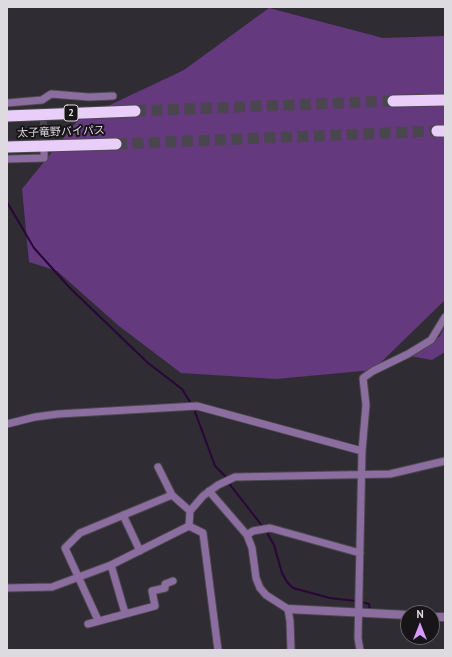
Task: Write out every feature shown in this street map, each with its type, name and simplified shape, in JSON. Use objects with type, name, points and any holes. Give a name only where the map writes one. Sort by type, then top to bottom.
[{"type":"highway","points":[[393,101],[445,100]]},
{"type":"highway","name":"太子竜野バイパス","points":[[7,116],[135,110]]},
{"type":"highway","name":"太子竜野バイパス","points":[[7,147],[116,144]]},
{"type":"street","points":[[7,102],[42,100],[51,94],[89,97],[113,96]]},
{"type":"street","points":[[42,100],[43,108]]},
{"type":"street","points":[[7,159],[44,155]]},
{"type":"street","points":[[360,650],[358,638],[362,451],[366,405],[363,378],[372,371],[408,354],[431,340],[445,317]]},
{"type":"street","points":[[7,424],[35,416],[197,406],[362,451]]},
{"type":"street","points":[[189,526],[190,511],[210,491],[227,480],[241,477],[390,474],[445,461]]},
{"type":"street","points":[[158,467],[172,495],[190,511]]},
{"type":"street","points":[[210,491],[247,535],[252,548],[256,578],[260,588],[266,595],[288,609],[400,615]]},
{"type":"street","points":[[98,620],[65,548],[80,533],[172,495]]},
{"type":"street","points":[[123,515],[140,551]]},
{"type":"street","points":[[7,588],[52,587],[79,578],[111,565],[189,526]]},
{"type":"street","points":[[189,526],[203,533],[218,650]]},
{"type":"street","points":[[247,535],[253,531],[270,528],[360,553]]},
{"type":"street","points":[[111,565],[125,613]]},
{"type":"street","points":[[88,624],[98,620],[155,606],[152,591],[165,588],[165,584],[173,581]]},
{"type":"street","points":[[288,609],[291,650]]},
{"type":"shaded area","points":[[269,8],[383,38],[445,36],[445,300],[373,370],[276,379],[181,373],[119,326],[57,271],[29,262],[22,189],[78,120],[184,70]]},
{"type":"shaded area","points":[[445,326],[445,352],[432,360],[410,356],[440,336]]},
{"type":"waterway","points":[[7,202],[34,248],[70,288],[148,363],[182,389],[192,405]]},
{"type":"waterway","points":[[194,409],[215,466],[227,478],[231,486],[263,527]]},
{"type":"waterway","points":[[266,531],[274,545],[282,573],[287,582],[293,588],[330,598],[356,601]]},
{"type":"waterway","points":[[361,602],[369,604],[370,611]]},
{"type":"tunnel","points":[[135,111],[393,101]]},
{"type":"tunnel","points":[[43,108],[44,150]]},
{"type":"tunnel","points":[[116,144],[437,131]]}]
